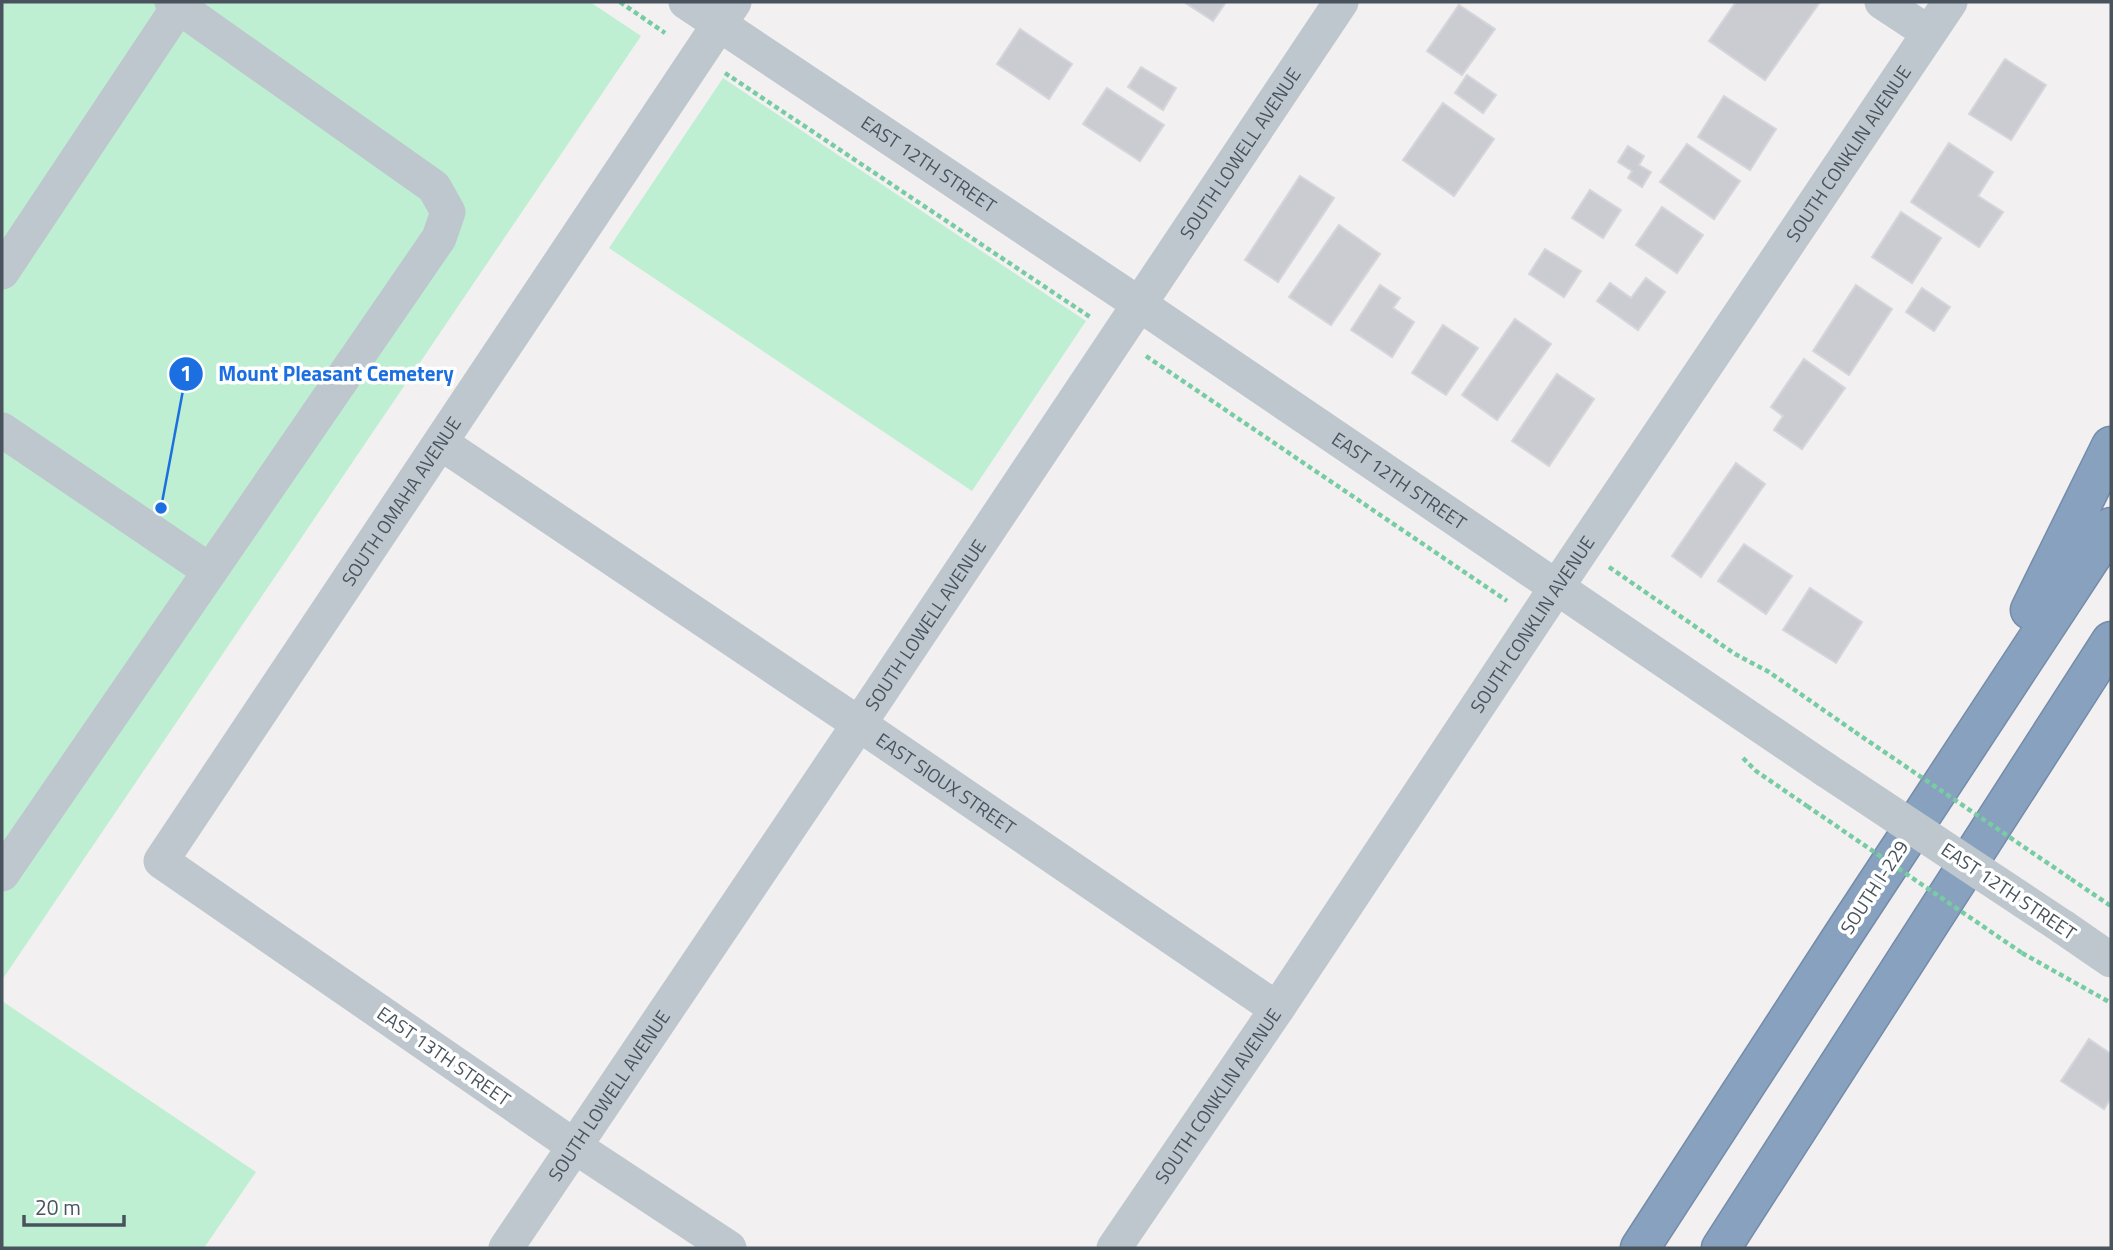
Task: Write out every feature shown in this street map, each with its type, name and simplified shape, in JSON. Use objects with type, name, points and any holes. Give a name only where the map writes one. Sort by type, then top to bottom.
[{"type":"highway","points":[[1843,935],[2040,593],[2111,446]]},
{"type":"highway","name":"SOUTH I-229","points":[[1640,1248],[2111,527]]},
{"type":"highway","points":[[1721,1248],[2111,641]]},
{"type":"highway","points":[[1921,936],[2111,685]]},
{"type":"street","name":"EAST 12TH STREET","points":[[686,2],[726,13],[1139,304],[1556,588],[2111,960]]},
{"type":"street","name":"SOUTH LOWELL AVENUE","points":[[506,1248],[1341,2]]},
{"type":"street","points":[[1882,2],[1928,33]]},
{"type":"street","name":"SOUTH CONKLIN AVENUE","points":[[1114,1248],[1277,1009],[1950,2]]},
{"type":"street","points":[[2,272],[176,4],[434,187],[448,212],[439,238],[210,571],[6,860]]},
{"type":"street","name":"SOUTH OMAHA AVENUE","points":[[161,861],[726,13]]},
{"type":"street","points":[[2,430],[210,571]]},
{"type":"street","name":"EAST SIOUX STREET","points":[[441,443],[1277,1009]]},
{"type":"street","name":"EAST 13TH STREET","points":[[161,861],[575,1146],[729,1248]]},
{"type":"path","points":[[620,2],[1535,620]]},
{"type":"path","points":[[1583,549],[1735,654],[1769,672],[2111,906]]},
{"type":"path","points":[[1740,755],[1756,771],[2022,953],[2111,1003]]},
{"type":"green space","points":[[2,2],[590,2],[641,36],[2,980]]},
{"type":"green space","points":[[723,78],[1086,321],[972,491],[609,248]]},
{"type":"green space","points":[[2,1001],[256,1172],[204,1248],[2,1248]]},
{"type":"building","points":[[1184,2],[1226,2],[1213,21]]},
{"type":"building","points":[[1736,2],[1820,2],[1765,80],[1709,41]]},
{"type":"building","points":[[1459,5],[1495,29],[1462,75],[1427,51]]},
{"type":"building","points":[[1020,29],[1072,64],[1049,99],[997,64]]},
{"type":"building","points":[[2005,59],[2046,85],[2011,140],[1969,114]]},
{"type":"building","points":[[1141,67],[1176,88],[1163,110],[1128,87]]},
{"type":"building","points":[[1467,75],[1496,95],[1483,113],[1455,93]]},
{"type":"building","points":[[1107,88],[1164,125],[1140,161],[1083,124]]},
{"type":"building","points":[[1724,96],[1776,129],[1750,170],[1698,137]]},
{"type":"building","points":[[1443,103],[1494,139],[1454,196],[1403,160]]},
{"type":"building","points":[[1949,143],[1993,172],[1978,196],[2003,212],[1979,247],[1911,202]]},
{"type":"building","points":[[1687,144],[1740,181],[1714,219],[1660,182]]},
{"type":"building","points":[[1628,146],[1644,156],[1639,165],[1651,172],[1642,187],[1628,178],[1632,171],[1618,162]]},
{"type":"building","points":[[1300,176],[1334,198],[1278,282],[1245,260]]},
{"type":"building","points":[[1590,190],[1621,210],[1603,238],[1572,218]]},
{"type":"building","points":[[1662,207],[1703,235],[1677,273],[1636,245]]},
{"type":"building","points":[[1901,212],[1941,238],[1912,283],[1872,257]]},
{"type":"building","points":[[1339,225],[1380,254],[1331,325],[1289,297]]},
{"type":"building","points":[[1545,249],[1581,271],[1564,297],[1529,274]]},
{"type":"building","points":[[1646,278],[1665,292],[1638,330],[1597,301],[1610,283],[1631,298]]},
{"type":"building","points":[[1380,285],[1400,298],[1393,308],[1414,322],[1392,357],[1351,330]]},
{"type":"building","points":[[1856,285],[1892,309],[1849,375],[1813,351]]},
{"type":"building","points":[[1922,288],[1950,307],[1934,331],[1906,312]]},
{"type":"building","points":[[1515,319],[1551,344],[1497,420],[1462,395]]},
{"type":"building","points":[[1443,325],[1478,348],[1446,395],[1412,373]]},
{"type":"building","points":[[1804,359],[1845,388],[1802,449],[1774,430],[1783,416],[1771,407]]},
{"type":"building","points":[[1557,374],[1594,399],[1549,466],[1512,441]]},
{"type":"building","points":[[1736,463],[1765,484],[1701,577],[1672,556]]},
{"type":"building","points":[[1744,544],[1792,576],[1766,614],[1718,581]]},
{"type":"building","points":[[1810,588],[1862,622],[1836,663],[1783,630]]},
{"type":"building","points":[[2089,1039],[2111,1054],[2111,1098],[2104,1109],[2061,1081]]},
{"type":"place","name":"Mount Pleasant Cemetery","points":[[161,508]]}]
